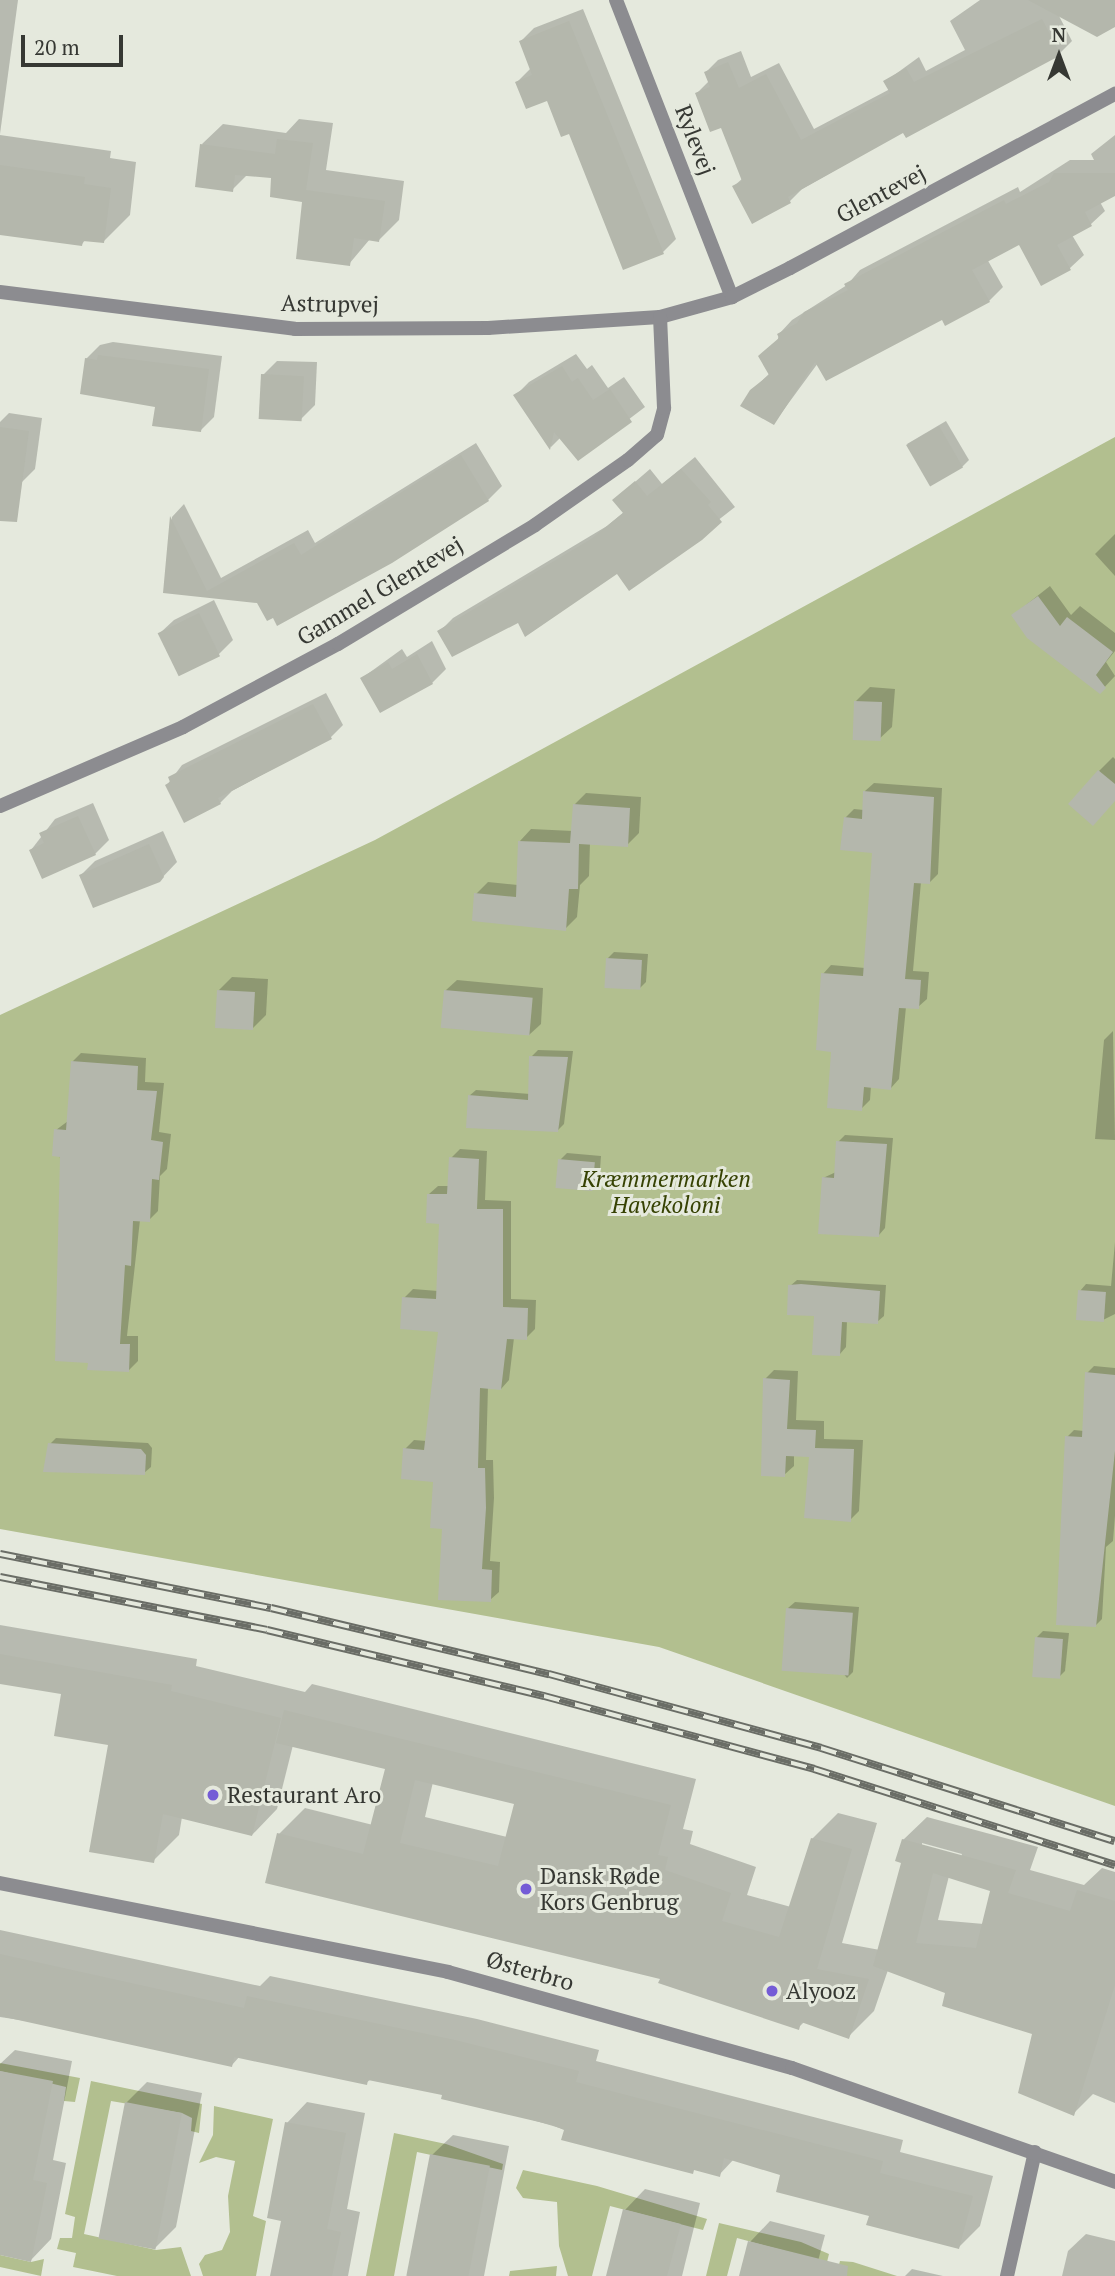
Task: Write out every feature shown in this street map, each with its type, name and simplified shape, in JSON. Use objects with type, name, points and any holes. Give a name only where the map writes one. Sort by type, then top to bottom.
[{"type":"street","name":"Rylevej","points":[[616,0],[732,297]]},
{"type":"street","name":"Glentevej","points":[[660,317],[732,297],[1115,94]]},
{"type":"street","name":"Astrupvej","points":[[0,292],[295,329],[488,328],[660,317]]},
{"type":"street","name":"Gammel Glentevej","points":[[0,806],[183,727],[338,644],[535,525],[628,460],[657,435],[664,408],[660,317]]},
{"type":"street","name":"Østerbro","points":[[0,1883],[448,1972],[792,2068],[1115,2182]]},
{"type":"street","points":[[1007,2276],[1035,2152]]},
{"type":"green space","name":"Kræmmermarken Havekoloni","points":[[1115,437],[1115,1806],[659,1647],[0,1529],[0,1015],[375,840]]},
{"type":"green space","points":[[0,2063],[80,2078],[75,2102],[64,2101],[66,2087],[0,2071]]},
{"type":"green space","points":[[91,2081],[202,2104],[199,2133],[191,2131],[192,2118],[182,2113],[111,2101],[84,2234],[156,2250],[181,2247],[191,2276],[117,2276],[73,2267],[76,2253],[57,2249],[60,2238],[72,2238],[75,2217],[65,2214]]},
{"type":"green space","points":[[214,2106],[273,2119],[253,2216],[266,2221],[256,2276],[203,2276],[199,2264],[205,2255],[222,2250],[230,2232],[228,2196],[235,2161],[216,2157],[199,2163],[213,2135]]},
{"type":"green space","points":[[394,2133],[446,2144],[503,2164],[502,2170],[417,2152],[394,2276],[366,2276]]},
{"type":"green space","points":[[523,2170],[597,2186],[707,2219],[703,2230],[610,2206],[592,2276],[568,2276],[559,2246],[557,2202],[523,2198],[516,2188]]},
{"type":"green space","points":[[719,2223],[801,2242],[829,2254],[827,2262],[737,2238],[727,2276],[706,2276]]},
{"type":"green space","points":[[0,2255],[31,2262],[44,2259],[41,2276],[0,2267]]},
{"type":"green space","points":[[840,2261],[853,2262],[897,2276],[836,2276]]},
{"type":"green space","points":[[557,2266],[556,2276],[509,2276],[510,2271]]},
{"type":"building","points":[[1028,0],[1115,0],[1115,27],[1097,37]]},
{"type":"building","points":[[1042,19],[1061,55],[906,138],[903,133],[788,197],[791,203],[752,224],[732,186],[742,181],[721,128],[710,132],[695,93],[710,87],[704,72],[728,62],[739,88],[766,74],[801,140],[890,93],[883,81],[906,68],[914,82]]},
{"type":"building","points":[[569,21],[664,254],[623,270],[569,134],[561,137],[547,101],[526,109],[515,82],[532,75],[519,41]]},
{"type":"building","points":[[277,139],[313,143],[306,190],[385,201],[379,242],[354,238],[350,266],[296,259],[302,202],[270,197],[271,178],[235,175],[233,192],[195,187],[200,144],[275,154]]},
{"type":"building","points":[[0,165],[85,177],[84,184],[111,188],[104,243],[83,241],[82,246],[0,235]]},
{"type":"building","points":[[1054,173],[1115,173],[1115,196],[1085,212],[1092,226],[1057,245],[1071,270],[1041,286],[1019,245],[972,270],[990,302],[945,326],[942,320],[826,381],[815,362],[774,425],[740,406],[750,390],[769,375],[758,356],[779,338],[777,334],[797,323],[804,312],[848,290],[844,284],[1004,200],[1006,204],[1049,182]]},
{"type":"building","points":[[98,355],[209,369],[201,432],[152,426],[155,407],[80,394],[85,358],[97,360]]},
{"type":"building","points":[[562,366],[572,382],[578,378],[593,400],[610,389],[632,422],[578,461],[554,432],[550,450],[513,395]]},
{"type":"building","points":[[261,374],[304,376],[302,421],[259,419]]},
{"type":"building","points":[[939,426],[963,468],[930,487],[906,445]]},
{"type":"building","points":[[0,427],[29,431],[17,522],[0,521]]},
{"type":"building","points":[[461,455],[489,501],[392,563],[277,626],[273,618],[267,621],[257,603],[163,593],[170,516],[207,591],[294,543],[301,555]]},
{"type":"building","points":[[681,469],[711,502],[708,505],[722,522],[702,540],[629,591],[617,574],[525,637],[518,623],[452,657],[437,631],[591,539],[623,513],[612,500],[635,481],[647,496]]},
{"type":"building","points":[[1038,596],[1060,626],[1067,617],[1113,652],[1096,675],[1106,688],[1100,694],[1027,638],[1011,615]]},
{"type":"building","points":[[199,613],[220,656],[179,676],[158,633]]},
{"type":"building","points":[[417,654],[433,684],[380,713],[360,678],[388,662],[392,669]]},
{"type":"building","points":[[854,701],[882,702],[881,741],[853,740]]},
{"type":"building","points":[[313,704],[332,739],[218,798],[221,804],[184,823],[165,785],[170,782],[168,777]]},
{"type":"building","points":[[1098,770],[1115,784],[1115,801],[1093,826],[1068,804]]},
{"type":"building","points":[[863,791],[934,797],[930,884],[914,883],[905,979],[921,980],[919,1009],[899,1008],[891,1090],[864,1087],[862,1111],[827,1108],[831,1052],[816,1050],[821,973],[863,976],[872,853],[840,850],[844,817],[862,819]]},
{"type":"building","points":[[573,804],[630,808],[628,847],[579,844],[578,889],[569,889],[566,931],[472,921],[474,893],[516,897],[518,841],[570,843]]},
{"type":"building","points":[[78,816],[96,855],[42,879],[29,850],[44,843],[39,833]]},
{"type":"building","points":[[149,844],[164,877],[160,882],[93,908],[79,875]]},
{"type":"building","points":[[606,958],[642,960],[640,990],[604,988]]},
{"type":"building","points":[[217,990],[255,992],[253,1030],[215,1028]]},
{"type":"building","points":[[444,990],[533,998],[529,1036],[441,1028]]},
{"type":"building","points":[[529,1056],[568,1057],[558,1132],[466,1128],[468,1095],[528,1100]]},
{"type":"building","points":[[71,1061],[138,1066],[137,1090],[157,1091],[151,1140],[163,1142],[159,1180],[152,1179],[150,1222],[133,1221],[131,1266],[125,1265],[120,1344],[130,1344],[129,1372],[87,1370],[88,1363],[55,1361],[60,1157],[52,1156],[54,1129],[66,1130]]},
{"type":"building","points":[[836,1141],[887,1144],[879,1237],[818,1234],[822,1177],[834,1178]]},
{"type":"building","points":[[449,1157],[479,1159],[477,1209],[503,1209],[503,1307],[528,1308],[527,1340],[507,1339],[501,1390],[480,1388],[478,1468],[485,1468],[486,1508],[482,1569],[492,1570],[491,1602],[438,1600],[442,1529],[430,1528],[433,1482],[401,1479],[403,1448],[424,1450],[438,1332],[400,1329],[402,1297],[436,1299],[439,1224],[426,1223],[427,1194],[447,1194]]},
{"type":"building","points":[[558,1159],[595,1162],[592,1191],[555,1188]]},
{"type":"building","points":[[788,1285],[880,1291],[878,1324],[842,1322],[840,1356],[812,1355],[814,1316],[787,1315]]},
{"type":"building","points":[[1078,1290],[1106,1292],[1104,1322],[1076,1320]]},
{"type":"building","points":[[1085,1372],[1115,1375],[1115,1451],[1096,1627],[1056,1625],[1065,1436],[1082,1437]]},
{"type":"building","points":[[763,1378],[790,1380],[787,1429],[816,1430],[815,1448],[854,1449],[851,1522],[804,1518],[809,1457],[786,1456],[785,1477],[761,1476]]},
{"type":"building","points":[[48,1443],[141,1449],[146,1455],[145,1475],[43,1472]]},
{"type":"building","points":[[786,1608],[853,1613],[848,1676],[782,1671]]},
{"type":"building","points":[[1035,1637],[1063,1639],[1060,1679],[1032,1677]]},
{"type":"building","points":[[0,1654],[172,1685],[171,1691],[281,1718],[252,1836],[163,1814],[154,1863],[89,1852],[108,1745],[54,1736],[61,1694],[0,1684]]},
{"type":"building","points":[[284,1710],[671,1805],[658,1855],[668,1857],[665,1870],[731,1893],[722,1921],[779,1937],[811,1838],[852,1849],[817,1969],[869,1979],[849,2039],[801,2022],[799,2030],[658,1983],[660,1979],[265,1883],[277,1833],[363,1854],[385,1769],[276,1743]],"holes":[[[415,1780],[514,1804],[498,1866],[400,1843]]]},
{"type":"building","points":[[902,1839],[1016,1870],[1008,1893],[1070,1911],[1077,1890],[1115,1901],[1115,1985],[1074,2116],[1018,2093],[1032,2034],[942,2006],[945,1993],[873,1966],[901,1863],[895,1861]],"holes":[[[933,1873],[990,1891],[976,1948],[916,1943]]]},
{"type":"building","points":[[0,1954],[244,2008],[247,1996],[455,2040],[579,2071],[576,2082],[883,2161],[880,2173],[973,2196],[959,2249],[866,2225],[869,2216],[776,2192],[780,2175],[724,2158],[720,2177],[694,2170],[693,2174],[561,2140],[564,2130],[552,2125],[441,2099],[442,2095],[368,2080],[367,2085],[234,2057],[232,2067],[0,2016]]},
{"type":"building","points":[[0,2071],[53,2081],[33,2180],[47,2183],[31,2262],[0,2255]]},
{"type":"building","points":[[125,2102],[182,2113],[155,2250],[98,2238]]},
{"type":"building","points":[[285,2122],[346,2133],[327,2229],[341,2232],[332,2276],[270,2276],[281,2221],[267,2218]]},
{"type":"building","points":[[430,2154],[490,2166],[468,2276],[406,2276]]},
{"type":"building","points":[[623,2209],[681,2224],[667,2276],[606,2276]]},
{"type":"building","points":[[748,2241],[848,2266],[847,2276],[739,2276]]},
{"type":"railway","points":[[0,1554],[271,1608],[549,1674],[821,1748],[1115,1841]]},
{"type":"railway","points":[[0,1577],[267,1630],[544,1696],[814,1769],[1115,1865]]},
{"type":"place","name":"Restaurant Aro","points":[[213,1795]]},
{"type":"place","name":"Dansk Røde Kors Genbrug","points":[[526,1889]]},
{"type":"place","name":"Alyooz","points":[[772,1991]]}]
